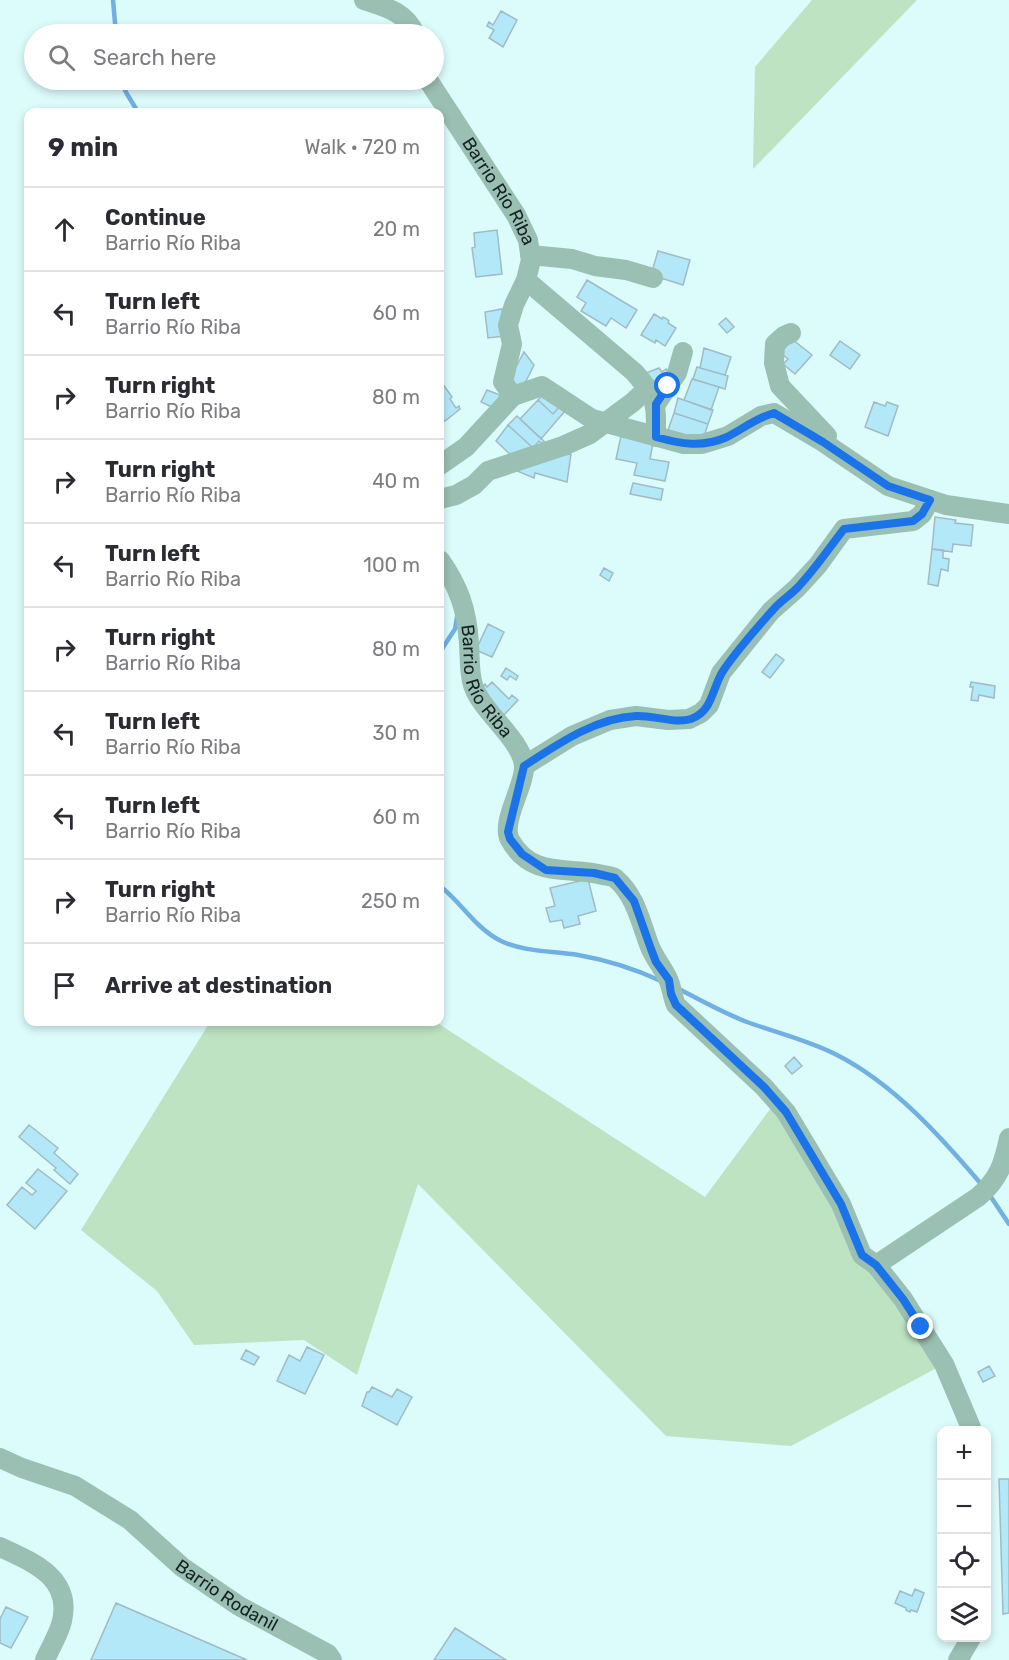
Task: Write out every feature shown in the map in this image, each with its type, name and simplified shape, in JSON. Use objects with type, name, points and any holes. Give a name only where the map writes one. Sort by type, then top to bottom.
[{"type":"street","points":[[364,0],[390,9],[405,18],[409,24]]},
{"type":"street","name":"Barrio Río Riba","points":[[435,90],[516,215],[528,240],[530,255],[526,280],[514,305],[508,325],[512,344],[503,382],[513,396]]},
{"type":"street","points":[[530,255],[572,259],[653,278]]},
{"type":"street","points":[[526,280],[634,372],[652,396],[656,437]]},
{"type":"street","points":[[791,333],[783,336],[775,345],[774,363],[780,386],[829,439],[833,449]]},
{"type":"street","points":[[444,498],[456,495],[474,485],[488,471],[575,442],[633,402],[652,396],[677,373],[683,352]]},
{"type":"street","points":[[444,462],[466,447],[513,396],[542,386],[592,419],[684,444],[702,444],[728,436],[761,416],[774,413],[888,486],[946,505],[1009,514]]},
{"type":"street","points":[[930,500],[922,514],[913,521],[844,529],[818,565],[771,611],[722,673],[709,705],[701,713],[689,719],[668,720],[636,716],[610,720],[572,736],[524,766],[508,832],[510,839],[522,854],[546,870],[594,873],[615,878],[634,901],[656,962],[670,987],[676,1005],[764,1087],[786,1112],[841,1204],[862,1255],[876,1265],[903,1299],[944,1364],[970,1426]]},
{"type":"street","name":"Barrio Río Riba","points":[[444,566],[460,593],[467,625],[473,685],[483,703],[521,753],[524,766]]},
{"type":"street","points":[[876,1265],[985,1191],[1004,1162],[1009,1138]]},
{"type":"street","name":"Barrio Rodanil","points":[[0,1458],[75,1486],[130,1520],[182,1567],[239,1606],[328,1654],[332,1660]]},
{"type":"street","points":[[0,1546],[41,1566],[55,1581],[64,1602],[62,1623],[45,1660]]},
{"type":"street","points":[[958,1660],[968,1642]]},
{"type":"green space","points":[[812,0],[917,0],[753,169],[755,67]]},
{"type":"green space","points":[[208,1026],[442,1026],[705,1197],[776,1101],[862,1255],[944,1364],[791,1446],[666,1436],[418,1184],[357,1375],[304,1340],[194,1345],[157,1291],[81,1230]]},
{"type":"building","points":[[501,11],[517,20],[503,47],[489,38],[494,30],[487,26],[489,22],[493,25]]},
{"type":"building","points":[[497,230],[502,274],[476,277],[472,248],[475,247],[474,233]]},
{"type":"building","points":[[658,251],[690,260],[683,285],[651,275]]},
{"type":"building","points":[[587,280],[637,310],[626,328],[611,318],[606,326],[581,311],[586,303],[577,297]]},
{"type":"building","points":[[502,309],[505,336],[488,338],[485,312]]},
{"type":"building","points":[[654,314],[667,319],[668,323],[676,328],[665,346],[641,335]]},
{"type":"building","points":[[726,318],[734,327],[727,333],[719,324]]},
{"type":"building","points":[[792,339],[812,355],[795,374],[783,364],[788,359],[781,353]]},
{"type":"building","points":[[840,341],[860,355],[850,369],[830,355]]},
{"type":"building","points":[[704,348],[731,357],[725,375],[700,368]]},
{"type":"building","points":[[524,352],[534,365],[522,389],[508,382]]},
{"type":"building","points":[[697,367],[728,376],[725,389],[693,379]]},
{"type":"building","points":[[659,368],[662,372],[666,369],[671,375],[654,390],[641,375]]},
{"type":"building","points":[[692,379],[719,387],[711,410],[684,400]]},
{"type":"building","points":[[444,386],[456,408],[459,406],[460,409],[445,421]]},
{"type":"building","points":[[487,390],[500,395],[494,408],[481,402]]},
{"type":"building","points":[[545,392],[560,406],[553,414],[538,400]]},
{"type":"building","points":[[678,398],[713,410],[708,424],[674,413]]},
{"type":"building","points":[[538,400],[553,414],[560,406],[565,411],[541,439],[520,419]]},
{"type":"building","points":[[874,402],[885,406],[887,402],[898,406],[888,436],[865,427]]},
{"type":"building","points":[[674,413],[708,424],[703,440],[668,430]]},
{"type":"building","points":[[517,416],[544,441],[542,444],[539,441],[533,448],[508,425]]},
{"type":"building","points":[[508,425],[533,448],[517,461],[496,441]]},
{"type":"building","points":[[621,436],[653,443],[650,459],[669,462],[665,481],[634,475],[637,463],[616,459]]},
{"type":"building","points":[[571,454],[567,482],[535,473],[534,478],[517,471],[540,458]]},
{"type":"building","points":[[633,483],[663,489],[661,500],[630,494]]},
{"type":"building","points":[[935,517],[973,525],[971,546],[953,544],[952,552],[932,549]]},
{"type":"building","points":[[932,549],[943,550],[943,558],[949,559],[948,571],[941,569],[938,586],[928,584]]},
{"type":"building","points":[[604,568],[613,573],[609,581],[600,575]]},
{"type":"building","points":[[488,624],[504,632],[492,657],[476,650]]},
{"type":"building","points":[[776,654],[784,660],[770,678],[762,672]]},
{"type":"building","points":[[506,668],[518,676],[516,680],[510,676],[507,680],[501,676]]},
{"type":"building","points":[[492,682],[509,699],[512,695],[518,700],[504,715],[480,690],[485,684],[487,687]]},
{"type":"building","points":[[971,682],[995,686],[994,698],[979,695],[978,701],[971,700],[973,687],[970,687]]},
{"type":"building","points":[[588,879],[596,911],[578,916],[580,924],[564,928],[562,920],[550,922],[546,908],[555,906],[550,888]]},
{"type":"building","points":[[794,1057],[802,1066],[792,1074],[785,1066]]},
{"type":"building","points":[[29,1125],[58,1148],[54,1153],[78,1174],[70,1184],[54,1170],[56,1168],[19,1137]]},
{"type":"building","points":[[38,1169],[67,1191],[35,1229],[7,1205],[22,1187],[32,1195],[36,1191],[26,1183]]},
{"type":"building","points":[[307,1347],[324,1355],[305,1394],[277,1381],[289,1355],[300,1361]]},
{"type":"building","points":[[246,1350],[259,1357],[254,1365],[241,1359]]},
{"type":"building","points":[[989,1366],[995,1376],[983,1382],[978,1372]]},
{"type":"building","points":[[372,1387],[392,1397],[397,1389],[412,1397],[397,1425],[362,1406],[367,1392]]},
{"type":"building","points":[[999,1479],[1009,1479],[1009,1613],[1003,1614]]},
{"type":"building","points":[[915,1589],[924,1593],[917,1612],[911,1610],[910,1612],[895,1603],[900,1591],[912,1596]]},
{"type":"building","points":[[116,1603],[247,1660],[91,1660]]},
{"type":"building","points":[[6,1607],[28,1617],[11,1648],[0,1643],[0,1619]]},
{"type":"building","points":[[455,1628],[506,1660],[434,1660]]},
{"type":"waterway","points":[[113,0],[115,24]]},
{"type":"waterway","points":[[125,90],[136,108]]},
{"type":"waterway","points":[[444,646],[455,629],[457,617]]},
{"type":"waterway","points":[[444,890],[483,929],[510,945],[600,959],[661,981]]},
{"type":"waterway","points":[[677,988],[729,1015],[815,1045],[858,1067],[916,1113],[982,1185]]},
{"type":"waterway","points":[[989,1194],[1009,1224]]},
{"type":"route","points":[[668,386],[656,404],[656,437],[684,444],[702,444],[728,436],[761,416],[774,413],[823,442],[888,486],[930,500],[922,514],[913,521],[844,529],[818,565],[771,611],[722,673],[709,705],[701,713],[689,719],[668,720],[636,716],[610,720],[572,736],[524,766],[508,832],[510,839],[522,854],[546,870],[594,873],[615,878],[634,901],[656,962],[669,980],[671,994],[676,1005],[764,1087],[786,1112],[841,1204],[862,1255],[876,1265],[903,1299],[921,1327]]}]
